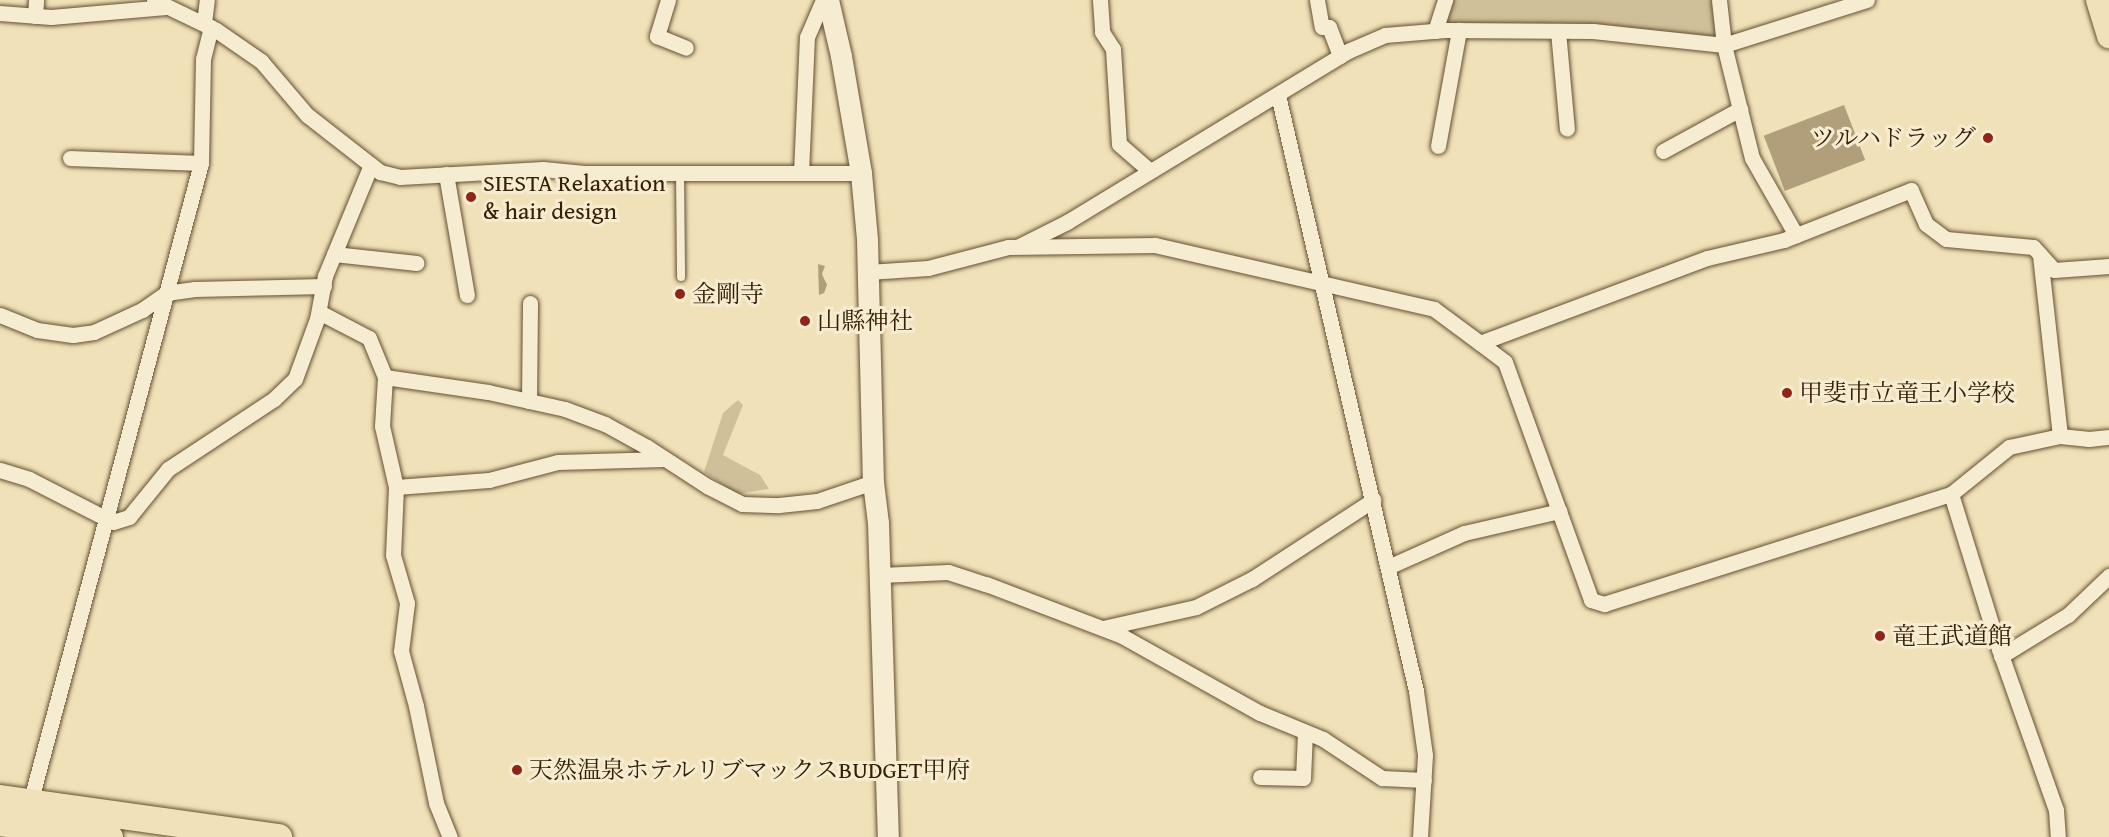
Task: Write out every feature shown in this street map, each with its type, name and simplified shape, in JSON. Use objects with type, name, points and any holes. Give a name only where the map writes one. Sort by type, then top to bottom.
[{"type":"highway","points":[[0,798],[278,837]]},
{"type":"highway","points":[[0,822],[109,837]]},
{"type":"main road","points":[[2098,0],[2109,36]]},
{"type":"street","points":[[154,0],[207,25],[261,61],[307,115],[380,172],[400,177],[543,169],[584,173],[861,173]]},
{"type":"street","points":[[30,802],[201,163],[203,59],[207,0]]},
{"type":"street","points":[[668,0],[657,36],[686,48]]},
{"type":"street","points":[[801,173],[807,37],[823,0]]},
{"type":"street","points":[[828,0],[841,57],[861,173],[868,272],[873,482],[880,575],[888,837]]},
{"type":"street","points":[[1100,0],[1102,32],[1113,49],[1119,144],[1150,171]]},
{"type":"street","points":[[1317,0],[1322,27],[1329,27],[1340,56]]},
{"type":"street","points":[[1436,31],[1445,0]]},
{"type":"street","points":[[1719,0],[1724,45],[1752,158],[1796,235]]},
{"type":"street","points":[[868,272],[928,268],[1019,246],[1067,222],[1340,56],[1385,35],[1459,30],[1593,31],[1724,45],[1867,0]]},
{"type":"street","points":[[0,13],[36,8],[51,17],[169,7]]},
{"type":"street","points":[[1438,146],[1459,30]]},
{"type":"street","points":[[1558,31],[1567,129]]},
{"type":"street","points":[[1278,95],[1416,691],[1425,755],[1420,837]]},
{"type":"street","points":[[1663,151],[1740,109]]},
{"type":"street","points":[[70,158],[201,163]]},
{"type":"street","points":[[0,470],[29,479],[113,522],[129,517],[168,469],[274,399],[295,379],[318,312],[334,254],[371,165]]},
{"type":"street","points":[[446,174],[467,295]]},
{"type":"street","points":[[1480,343],[1707,258],[1796,235],[1911,190],[1926,224],[1946,239],[2033,247],[2054,270],[2109,266]]},
{"type":"street","points":[[1019,246],[1155,245],[1434,309],[1506,362],[1591,600],[1604,604],[1951,494],[2009,447],[2060,436],[2089,439],[2109,436]]},
{"type":"street","points":[[334,254],[417,263]]},
{"type":"street","points":[[2040,255],[2060,436]]},
{"type":"street","points":[[0,315],[37,330],[73,335],[94,332],[142,310],[165,293],[195,289],[324,286]]},
{"type":"street","points":[[529,401],[530,303]]},
{"type":"street","points":[[318,312],[369,338],[385,377],[382,426],[396,487],[393,555],[407,603],[401,651],[416,705],[436,803],[450,837]]},
{"type":"street","points":[[385,377],[488,392],[565,409],[605,424],[707,486],[742,504],[817,501],[873,482]]},
{"type":"street","points":[[396,487],[489,480],[558,462],[664,459]]},
{"type":"street","points":[[1951,494],[2001,656],[2056,810],[2058,837]]},
{"type":"street","points":[[1103,628],[1196,607],[1252,579],[1373,500]]},
{"type":"street","points":[[1388,567],[1464,533],[1559,510]]},
{"type":"street","points":[[880,575],[948,572],[1103,628],[1209,683],[1260,714],[1323,739],[1382,778],[1424,780]]},
{"type":"street","points":[[2001,656],[2068,615],[2109,576]]},
{"type":"street","points":[[1260,777],[1303,778],[1305,732]]},
{"type":"lane","points":[[680,173],[681,277]]},
{"type":"shaded area","points":[[1448,0],[1716,0],[1721,42],[1440,28]]},
{"type":"shaded area","points":[[1844,105],[1865,160],[1785,191],[1764,136]]},
{"type":"shaded area","points":[[818,264],[825,266],[822,274],[827,285],[824,293],[819,295]]},
{"type":"shaded area","points":[[738,400],[743,405],[723,455],[760,475],[769,489],[737,494],[704,472],[723,413]]},
{"type":"place","name":"ツルハドラッグ","points":[[1988,138]]},
{"type":"place","name":"SIESTA Relaxation & hair design","points":[[471,197]]},
{"type":"place","name":"金剛寺","points":[[680,294]]},
{"type":"place","name":"山縣神社","points":[[805,321]]},
{"type":"place","name":"甲斐市立竜王小学校","points":[[1787,393]]},
{"type":"place","name":"竜王武道館","points":[[1880,636]]},
{"type":"place","name":"天然温泉ホテルリブマックスBUDGET甲府","points":[[517,770]]}]
